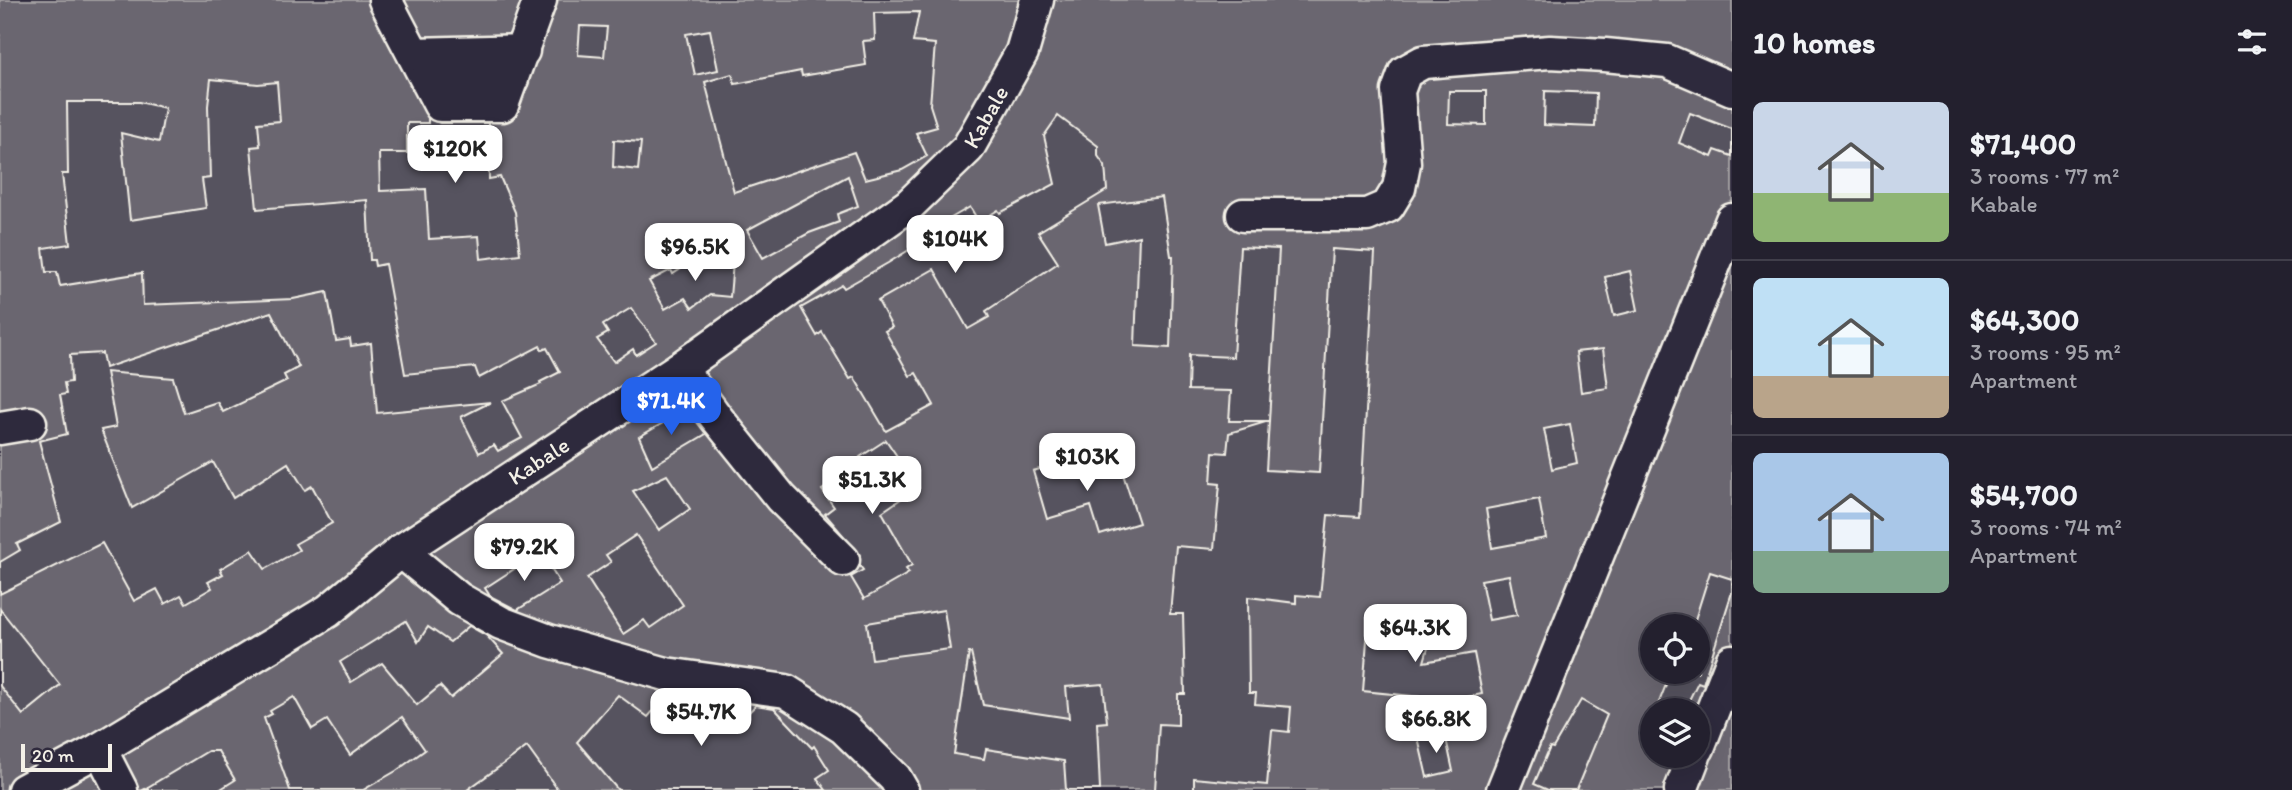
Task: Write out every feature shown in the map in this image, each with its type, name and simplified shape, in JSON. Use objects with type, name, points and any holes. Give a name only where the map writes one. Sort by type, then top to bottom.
[{"type":"street","points":[[385,0],[440,106],[502,105],[540,0]]},
{"type":"street","name":"Kabale","points":[[24,790],[100,748],[328,611],[401,551],[680,368],[909,205],[968,148],[1022,52],[1037,0]]},
{"type":"street","points":[[1243,215],[1367,215],[1388,206],[1399,188],[1404,163],[1398,91],[1405,72],[1423,62],[1550,52],[1605,55],[1667,61],[1732,89]]},
{"type":"street","points":[[420,66],[518,65]]},
{"type":"street","points":[[1503,790],[1732,220]]},
{"type":"street","points":[[680,368],[716,418],[781,498],[843,560]]},
{"type":"street","points":[[401,551],[460,599],[501,624],[549,641],[666,674],[786,691],[844,728],[895,778],[902,790]]},
{"type":"street","points":[[1710,717],[1732,661]]},
{"type":"street","points":[[100,748],[121,790]]},
{"type":"street","points":[[1681,790],[1689,768]]},
{"type":"shaded area","points":[[0,0],[1732,0],[1732,790],[0,790]]},
{"type":"building","points":[[919,12],[913,42],[935,44],[930,105],[937,127],[916,133],[927,156],[902,170],[865,179],[854,152],[734,192],[705,82],[732,74],[735,84],[801,71],[802,76],[866,65],[863,41],[875,40],[874,13]]},
{"type":"building","points":[[580,26],[607,27],[604,57],[578,55]]},
{"type":"building","points":[[710,30],[718,70],[695,75],[686,34]]},
{"type":"building","points":[[211,79],[258,84],[277,82],[280,121],[258,123],[260,146],[251,147],[257,209],[367,200],[370,260],[374,260],[375,266],[385,264],[405,374],[475,367],[479,378],[540,346],[542,350],[547,348],[560,372],[540,382],[541,384],[502,401],[522,438],[498,451],[494,445],[479,453],[461,417],[491,402],[377,413],[371,343],[351,346],[350,339],[336,341],[327,292],[293,299],[143,305],[142,273],[60,286],[57,272],[46,272],[43,248],[70,244],[62,174],[68,174],[67,102],[139,102],[165,108],[159,142],[121,133],[130,220],[206,208],[202,179],[210,178],[208,106]]},
{"type":"building","points":[[1449,91],[1486,91],[1486,125],[1448,124]]},
{"type":"building","points":[[1545,91],[1596,93],[1595,127],[1544,125]]},
{"type":"building","points":[[1690,113],[1732,129],[1732,156],[1715,150],[1712,157],[1679,143]]},
{"type":"building","points":[[1058,116],[1098,146],[1098,156],[1105,166],[1107,190],[1038,232],[1058,263],[986,311],[989,317],[968,329],[934,269],[878,301],[892,327],[885,331],[910,376],[916,373],[934,405],[886,431],[854,377],[850,379],[822,332],[817,336],[801,308],[888,263],[930,237],[927,232],[970,207],[979,222],[998,210],[1000,213],[1055,184],[1044,136]]},
{"type":"building","points":[[428,118],[440,123],[488,123],[489,179],[500,177],[515,212],[520,254],[481,259],[479,236],[429,239],[426,189],[380,191],[379,153],[407,153],[407,123],[428,123]]},
{"type":"building","points":[[614,140],[641,142],[638,170],[613,167]]},
{"type":"building","points":[[848,176],[858,206],[837,214],[839,222],[809,233],[763,258],[747,230]]},
{"type":"building","points":[[1162,197],[1173,256],[1170,348],[1135,346],[1139,236],[1105,243],[1098,205]]},
{"type":"building","points":[[1240,247],[1279,249],[1269,421],[1229,421],[1231,391],[1188,390],[1189,355],[1233,357]]},
{"type":"building","points":[[1332,249],[1375,252],[1360,517],[1328,515],[1320,597],[1296,595],[1296,603],[1248,597],[1249,693],[1256,693],[1255,704],[1291,707],[1289,732],[1272,730],[1267,785],[1194,778],[1194,790],[1155,790],[1159,724],[1178,725],[1178,694],[1185,694],[1183,614],[1170,614],[1176,546],[1214,549],[1220,484],[1211,483],[1213,452],[1227,453],[1229,433],[1269,421],[1266,470],[1319,473]]},
{"type":"building","points":[[734,251],[730,297],[710,295],[692,308],[685,298],[665,309],[649,281],[671,270],[673,274],[690,263],[696,273]]},
{"type":"building","points":[[1630,271],[1638,310],[1614,316],[1605,277]]},
{"type":"building","points":[[631,308],[656,342],[636,355],[633,349],[614,362],[597,339],[608,333],[603,325]]},
{"type":"building","points":[[271,312],[299,367],[284,375],[287,381],[223,412],[217,402],[184,413],[173,378],[106,372],[116,427],[101,430],[132,508],[213,462],[233,498],[288,463],[305,490],[312,486],[332,523],[295,544],[299,550],[265,569],[252,550],[220,569],[223,574],[208,582],[212,588],[186,603],[181,595],[165,604],[157,589],[134,601],[102,543],[0,594],[0,562],[20,550],[17,544],[61,522],[39,441],[67,434],[60,395],[66,394],[64,383],[71,382],[70,355],[102,353],[105,368]]},
{"type":"building","points":[[1603,349],[1608,388],[1581,392],[1576,352]]},
{"type":"building","points":[[682,412],[684,415],[689,412],[706,434],[652,466],[639,437]]},
{"type":"building","points":[[1570,424],[1577,463],[1552,469],[1544,429]]},
{"type":"building","points":[[886,440],[918,487],[882,512],[912,565],[906,569],[909,573],[864,599],[851,577],[863,570],[860,566],[860,555],[825,514],[834,507],[822,490],[863,462],[860,457]]},
{"type":"building","points":[[1093,454],[1098,475],[1121,468],[1139,523],[1100,535],[1091,506],[1047,519],[1033,471]]},
{"type":"building","points":[[667,475],[690,509],[659,530],[633,491]]},
{"type":"building","points":[[1539,499],[1546,538],[1492,548],[1486,509]]},
{"type":"building","points":[[636,535],[683,605],[650,628],[644,620],[623,634],[587,578],[611,562],[606,555]]},
{"type":"building","points":[[540,552],[560,583],[517,610],[490,596],[485,588]]},
{"type":"building","points":[[1710,572],[1732,579],[1732,592],[1710,662],[1710,614],[1697,614]]},
{"type":"building","points":[[1509,575],[1517,615],[1489,620],[1481,580]]},
{"type":"building","points":[[0,609],[60,685],[23,715],[0,686]]},
{"type":"building","points":[[944,610],[950,649],[872,659],[867,623]]},
{"type":"building","points":[[1369,615],[1403,625],[1404,621],[1433,630],[1424,662],[1474,653],[1482,694],[1452,700],[1363,691]]},
{"type":"building","points":[[406,621],[418,642],[428,627],[450,642],[469,626],[487,636],[503,654],[451,698],[440,686],[417,705],[382,663],[351,682],[340,662]]},
{"type":"building","points":[[969,653],[983,705],[1069,718],[1066,687],[1103,684],[1107,722],[1097,723],[1100,790],[1066,790],[1064,761],[986,749],[984,759],[954,754]]},
{"type":"building","points":[[1666,684],[1697,684],[1690,698],[1661,698]]},
{"type":"building","points":[[669,693],[690,696],[703,708],[718,700],[733,702],[742,719],[756,705],[774,708],[812,748],[814,746],[829,770],[817,778],[826,790],[618,790],[577,742],[618,695],[648,717]]},
{"type":"building","points":[[294,697],[312,729],[327,720],[350,755],[402,717],[425,750],[363,790],[290,790],[264,718],[272,714],[270,711]]},
{"type":"building","points":[[1581,700],[1607,715],[1576,790],[1548,790],[1534,784],[1550,747],[1553,748]]},
{"type":"building","points":[[1445,734],[1453,771],[1427,777],[1418,738]]},
{"type":"building","points":[[527,747],[558,790],[467,790]]},
{"type":"building","points":[[208,751],[218,751],[235,780],[219,790],[143,790]]}]
